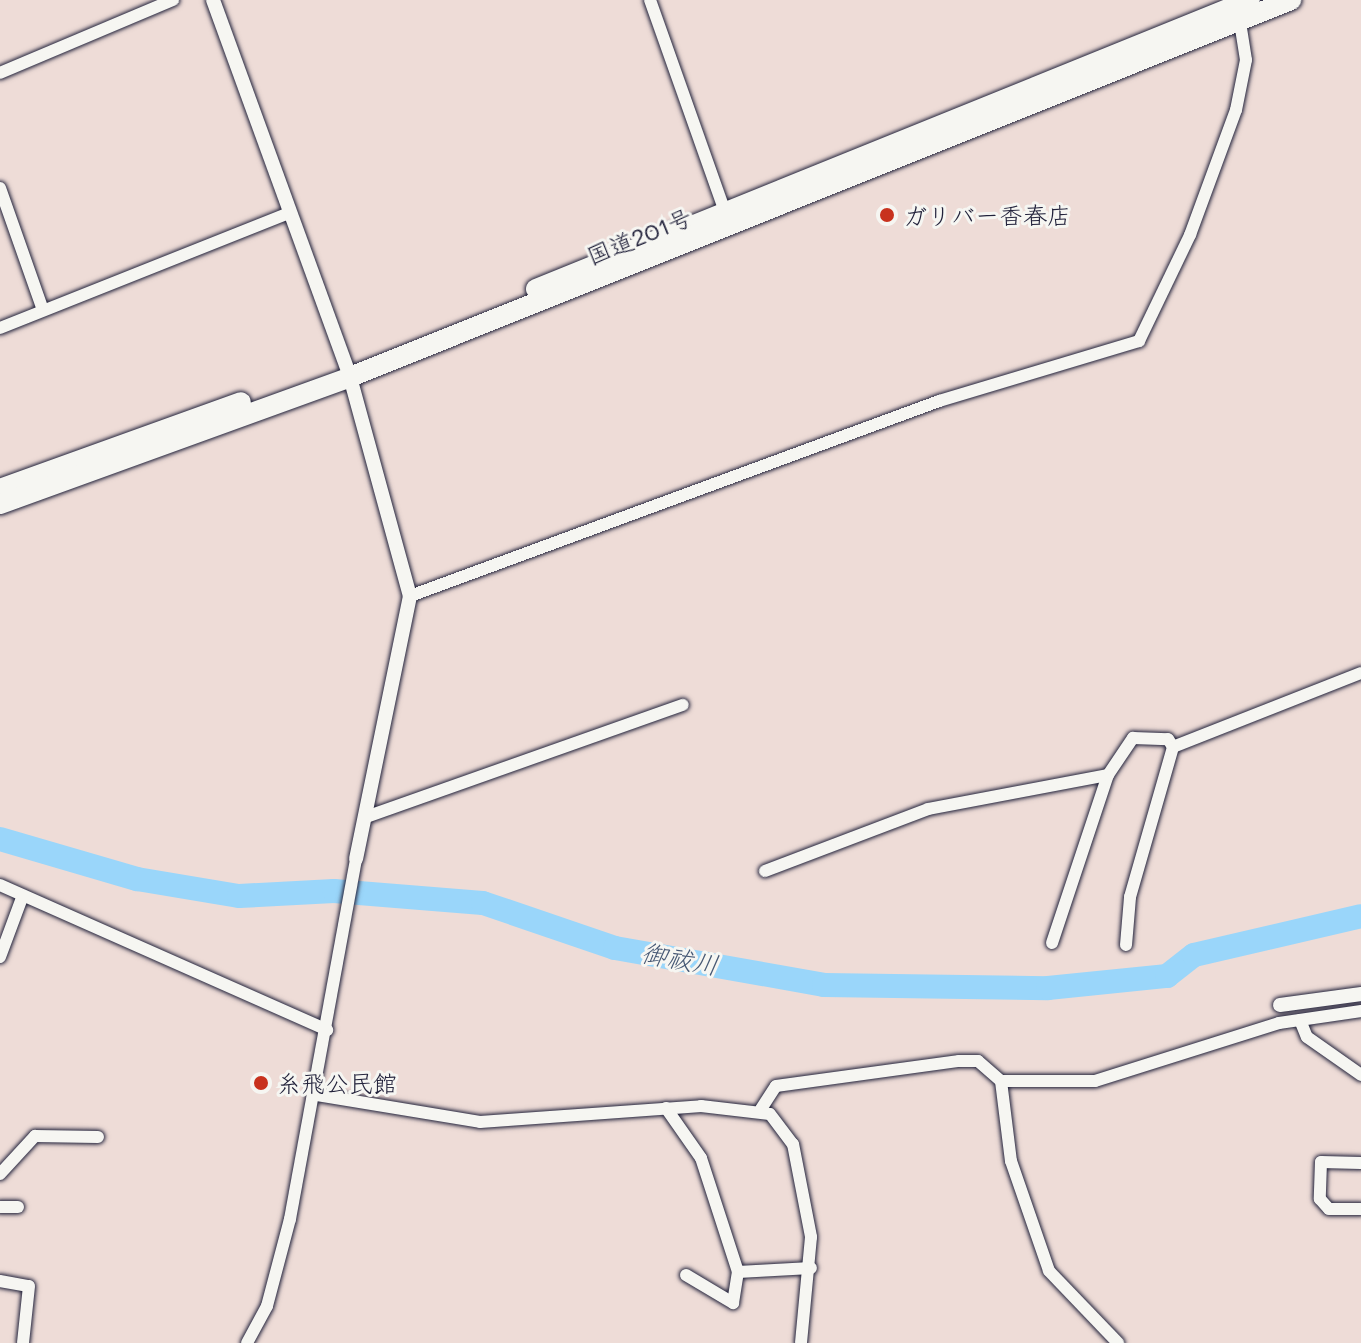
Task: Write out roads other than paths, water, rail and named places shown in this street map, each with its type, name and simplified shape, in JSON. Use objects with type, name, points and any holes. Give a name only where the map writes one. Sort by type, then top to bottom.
[{"type":"highway","name":"国道201号","points":[[0,489],[347,371],[725,212],[1250,0]]},
{"type":"highway","name":"国道201号","points":[[0,504],[1291,0]]},
{"type":"street","points":[[0,73],[173,0]]},
{"type":"street","points":[[213,0],[287,214],[347,371],[410,596],[343,917],[317,1095],[278,1272],[247,1343]]},
{"type":"street","points":[[650,0],[725,212]]},
{"type":"street","points":[[410,596],[927,406],[1139,341],[1190,235],[1236,110],[1246,60],[1240,21]]},
{"type":"street","points":[[0,188],[43,310]]},
{"type":"street","points":[[0,328],[287,214]]},
{"type":"street","points":[[1173,747],[1361,673]]},
{"type":"street","points":[[366,817],[683,705]]},
{"type":"street","points":[[1052,943],[1108,775],[1133,738],[1168,739],[1173,747],[1130,897],[1126,945]]},
{"type":"street","points":[[765,871],[928,809],[1108,775]]},
{"type":"street","points":[[0,885],[22,898],[327,1030]]},
{"type":"street","points":[[0,957],[22,898]]},
{"type":"street","points":[[1279,1023],[1280,1005],[1361,994]]},
{"type":"street","points":[[761,1109],[776,1086],[959,1061],[978,1061],[1001,1081],[1095,1081],[1279,1023],[1361,1011]]},
{"type":"street","points":[[1300,1020],[1307,1037],[1361,1075]]},
{"type":"street","points":[[1001,1081],[1011,1161],[1049,1271],[1118,1343]]},
{"type":"street","points":[[317,1095],[480,1122],[666,1108],[761,1109],[778,1119],[793,1144],[811,1268],[801,1343]]},
{"type":"street","points":[[666,1108],[701,1158],[738,1272],[733,1303],[686,1275]]},
{"type":"street","points":[[0,1174],[35,1136],[98,1137]]},
{"type":"street","points":[[1361,1163],[1321,1162],[1320,1199],[1329,1209],[1361,1209]]},
{"type":"street","points":[[0,1207],[18,1207]]},
{"type":"street","points":[[738,1272],[811,1268]]},
{"type":"street","points":[[0,1281],[29,1286],[23,1343]]},
{"type":"waterway","name":"御祓川","points":[[0,839],[137,879],[239,896],[334,891],[483,903],[615,948],[824,985],[1048,988],[1167,976],[1194,955],[1361,916]]},
{"type":"place","name":"ガリバー香春店","points":[[887,215]]},
{"type":"place","name":"糸飛公民館","points":[[261,1083]]}]
